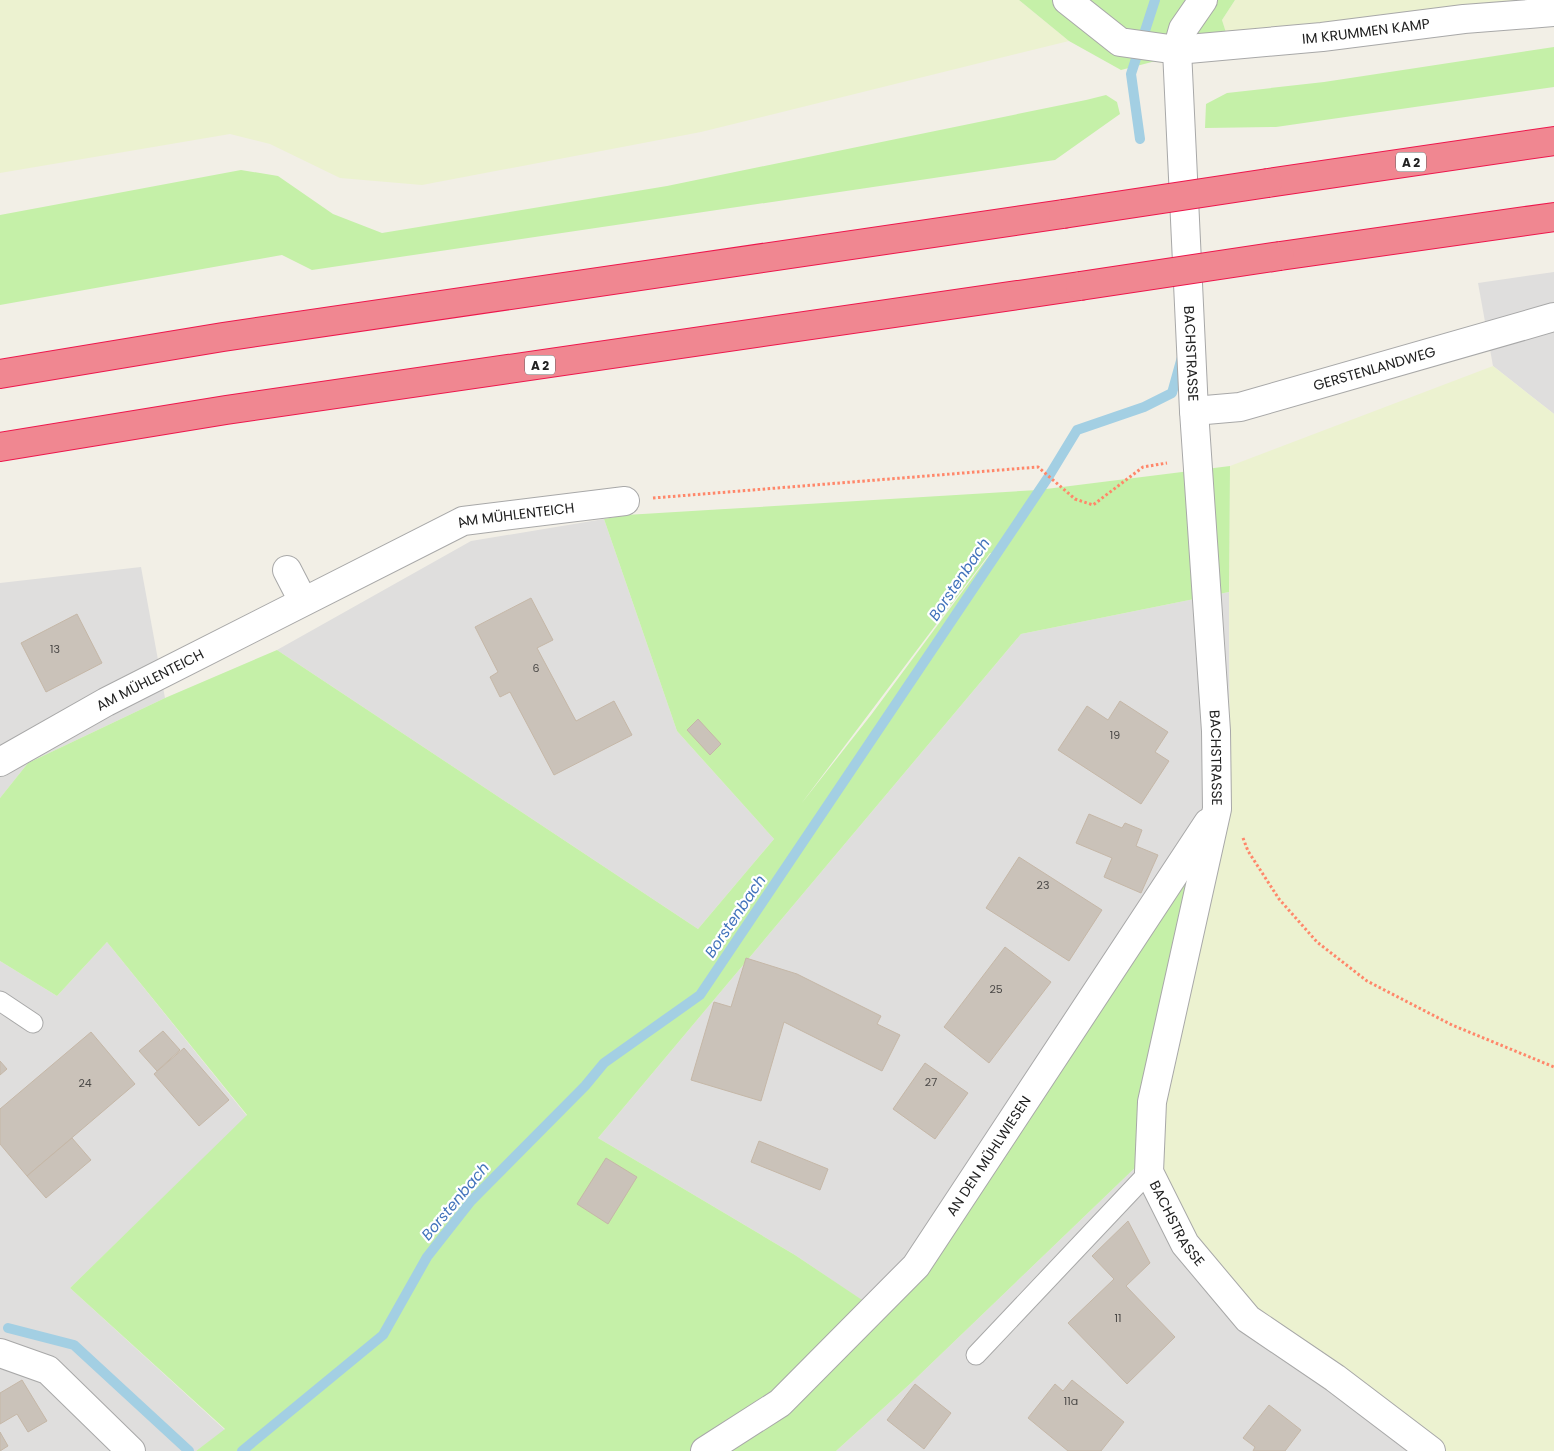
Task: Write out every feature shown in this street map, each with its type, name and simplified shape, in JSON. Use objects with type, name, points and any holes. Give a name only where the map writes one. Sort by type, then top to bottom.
[{"type":"highway","name":"A 2","points":[[0,374],[233,335],[1554,141]]},
{"type":"highway","name":"A 2","points":[[0,447],[226,410],[1554,216]]},
{"type":"street","name":"IM KRUMMEN KAMP","points":[[1067,0],[1120,42],[1173,49],[1322,37],[1464,19],[1554,12]]},
{"type":"street","name":"BACHSTRASSE","points":[[1203,0],[1183,29],[1173,49],[1194,411],[1216,731],[1217,809],[1152,1102],[1149,1172],[1185,1244],[1248,1319],[1335,1378],[1431,1451]]},
{"type":"street","name":"GERSTENLANDWEG","points":[[1194,411],[1240,406],[1554,316]]},
{"type":"street","name":"AM MÜHLENTEICH","points":[[0,762],[106,702],[464,520],[625,501]]},
{"type":"street","points":[[287,570],[303,601]]},
{"type":"street","name":"AN DEN MÜHLWIESEN","points":[[704,1451],[780,1403],[916,1266],[1217,809]]},
{"type":"street","points":[[0,1353],[48,1370],[131,1451]]},
{"type":"lane","points":[[0,1000],[33,1023]]},
{"type":"lane","points":[[976,1355],[1149,1172]]},
{"type":"path","points":[[625,501],[1038,467],[1074,499],[1093,505],[1143,467],[1197,458]]},
{"type":"path","points":[[1242,834],[1248,851],[1279,899],[1317,942],[1367,981],[1452,1025],[1554,1067]]},
{"type":"shaded area","points":[[1554,272],[1554,414],[1493,366],[1478,283]]},
{"type":"shaded area","points":[[604,519],[677,731],[774,839],[698,929],[277,650],[471,541]]},
{"type":"shaded area","points":[[141,567],[165,698],[28,763],[0,798],[0,583]]},
{"type":"shaded area","points":[[1229,592],[1230,815],[1163,1107],[1444,1451],[836,1451],[911,1383],[1141,1162],[882,1314],[795,1255],[598,1138],[1021,634]]},
{"type":"shaded area","points":[[107,942],[247,1116],[70,1288],[225,1430],[196,1451],[0,1451],[0,961],[57,996]]},
{"type":"green space","points":[[0,0],[1019,0],[1069,41],[701,132],[422,185],[340,178],[270,144],[230,134],[0,173]]},
{"type":"green space","points":[[1019,0],[1235,0],[1222,20],[1229,42],[1121,70],[1069,41]]},
{"type":"green space","points":[[1235,0],[1554,0],[1229,42],[1222,20]]},
{"type":"green space","points":[[1554,47],[1554,87],[1276,127],[1205,128],[1206,104],[1227,93],[1324,82]]},
{"type":"green space","points":[[1106,95],[1117,102],[1120,114],[1055,160],[312,270],[282,255],[0,305],[0,215],[241,170],[278,176],[333,214],[382,233],[667,186]]},
{"type":"green space","points":[[1493,366],[1554,414],[1554,1451],[1444,1451],[1254,1311],[1190,1238],[1157,1170],[1163,1107],[1230,815],[1230,466]]},
{"type":"green space","points":[[1230,466],[1229,592],[1021,634],[598,1138],[795,1255],[883,1314],[1208,838],[1141,1162],[911,1383],[836,1451],[196,1451],[225,1429],[70,1288],[247,1115],[107,942],[57,996],[0,961],[0,798],[28,763],[165,698],[277,650],[698,929],[774,839],[677,731],[604,519],[626,515],[1038,490]],"holes":[[[991,553],[871,715],[801,804]]]},
{"type":"building","points":[[531,598],[553,640],[537,648],[576,721],[614,701],[632,735],[554,775],[510,692],[500,697],[490,677],[498,672],[475,627]]},
{"type":"building","points":[[77,614],[102,663],[46,692],[21,643]]},
{"type":"building","points":[[1120,701],[1168,732],[1155,752],[1169,761],[1141,804],[1058,750],[1087,706],[1108,720]]},
{"type":"building","points":[[698,719],[721,744],[710,755],[687,730]]},
{"type":"building","points":[[1089,814],[1122,828],[1125,823],[1142,830],[1136,846],[1158,855],[1141,893],[1104,877],[1112,858],[1076,843]]},
{"type":"building","points":[[1019,857],[1102,910],[1069,961],[986,908]]},
{"type":"building","points":[[1005,947],[1051,982],[989,1063],[944,1027]]},
{"type":"building","points":[[746,958],[797,974],[881,1016],[877,1024],[900,1035],[882,1071],[784,1022],[761,1101],[691,1080],[714,1002],[731,1007]]},
{"type":"building","points":[[163,1031],[180,1050],[157,1071],[139,1051]]},
{"type":"building","points":[[91,1032],[135,1084],[27,1176],[0,1144],[0,1109]]},
{"type":"building","points":[[184,1048],[229,1100],[199,1126],[154,1074]]},
{"type":"building","points":[[0,1061],[7,1069],[0,1075]]},
{"type":"building","points":[[925,1063],[968,1093],[935,1139],[893,1109]]},
{"type":"building","points":[[72,1138],[91,1160],[46,1198],[27,1176]]},
{"type":"building","points":[[759,1141],[828,1169],[820,1190],[751,1162]]},
{"type":"building","points":[[606,1158],[637,1177],[608,1224],[577,1204]]},
{"type":"building","points":[[1128,1221],[1150,1263],[1126,1286],[1175,1337],[1127,1384],[1068,1323],[1114,1279],[1092,1256]]},
{"type":"building","points":[[22,1380],[47,1421],[28,1432],[17,1414],[0,1424],[0,1393]]},
{"type":"building","points":[[1072,1380],[1124,1422],[1101,1451],[1068,1451],[1028,1418],[1055,1384],[1063,1391]]},
{"type":"building","points":[[915,1384],[951,1413],[924,1449],[887,1420]]},
{"type":"building","points":[[1269,1405],[1301,1430],[1285,1451],[1253,1451],[1255,1447],[1243,1438]]},
{"type":"building","points":[[0,1432],[8,1446],[0,1451]]},
{"type":"waterway","name":"Borstenbach","points":[[1140,139],[1131,74],[1155,0]]},
{"type":"waterway","name":"Borstenbach","points":[[242,1451],[383,1335],[427,1257],[471,1201],[585,1086],[604,1063],[700,995],[1049,476],[1077,430],[1144,407],[1172,393],[1182,357]]},
{"type":"waterway","points":[[8,1328],[74,1345],[189,1451]]}]
